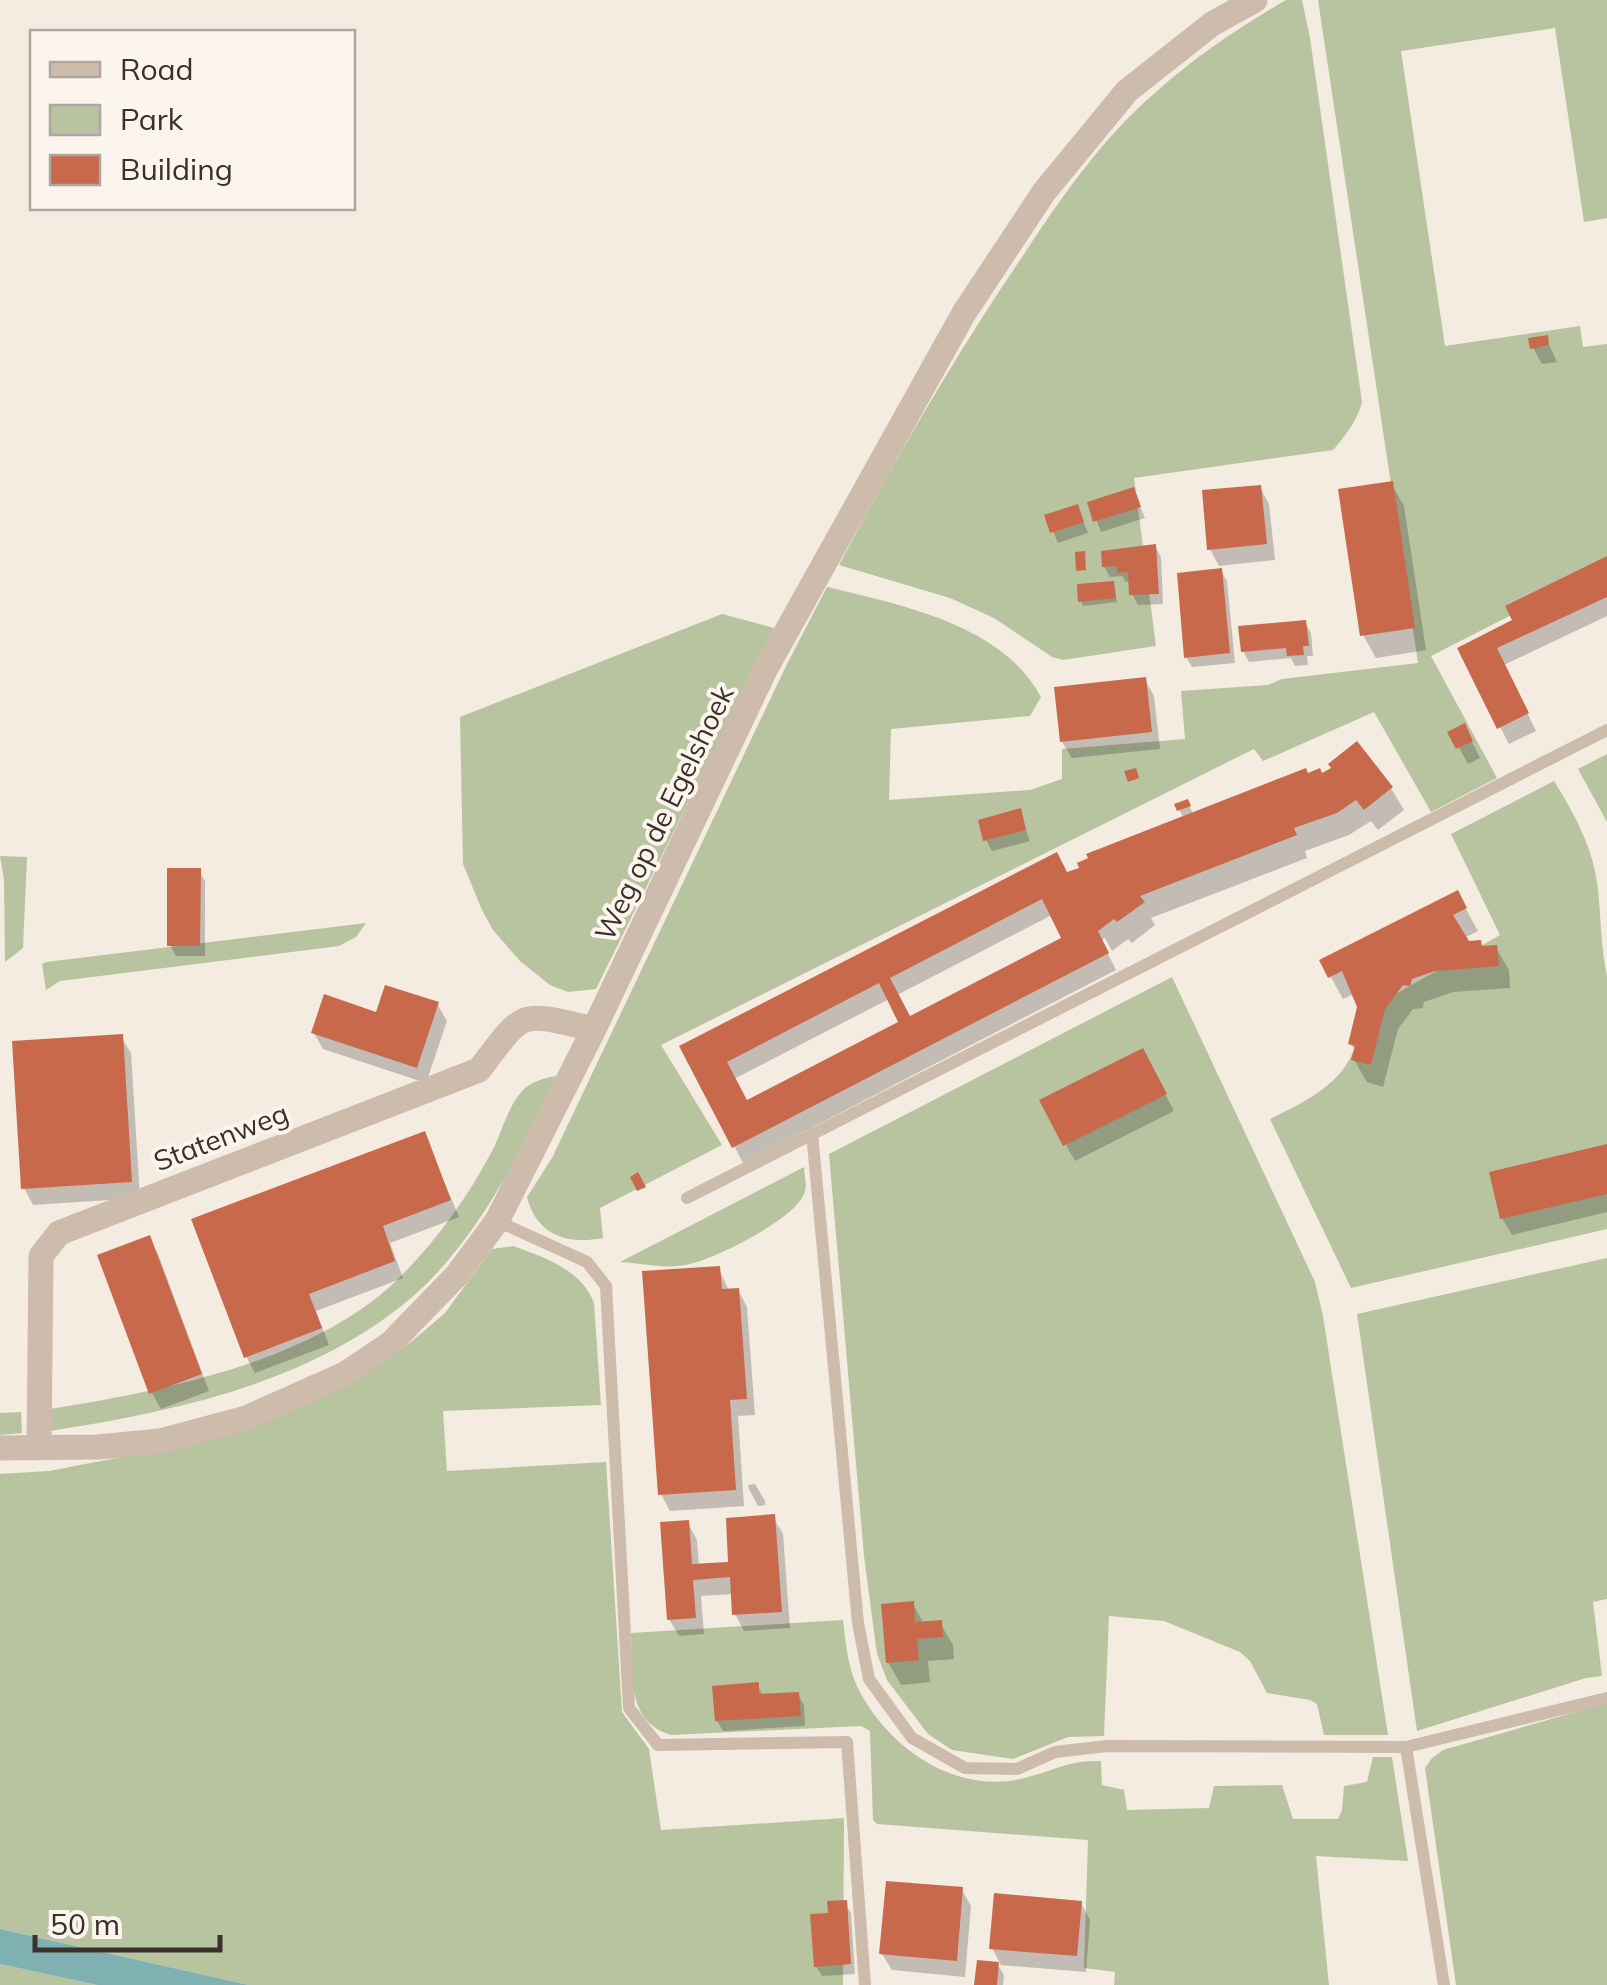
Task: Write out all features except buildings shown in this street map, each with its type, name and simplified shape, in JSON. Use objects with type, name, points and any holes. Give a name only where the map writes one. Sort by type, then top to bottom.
[{"type":"street","name":"Weg op de Egelshoek","points":[[0,1448],[160,1441],[246,1418],[345,1374],[391,1343],[458,1275],[497,1221],[766,670],[964,313],[1044,192],[1127,92],[1212,24],[1256,0]]},
{"type":"street","name":"Statenweg","points":[[39,1448],[41,1256],[59,1233],[478,1070],[513,1025],[534,1015],[594,1029]]},
{"type":"lane","points":[[687,1198],[1607,730]]},
{"type":"lane","points":[[812,1133],[858,1623],[869,1678],[912,1738],[965,1768],[1018,1769],[1055,1752],[1106,1746],[1406,1747],[1607,1698]]},
{"type":"lane","points":[[497,1221],[586,1262],[606,1286],[629,1708],[658,1746],[847,1742],[865,1985]]},
{"type":"lane","points":[[1406,1747],[1444,1985]]},
{"type":"green space","points":[[1286,0],[1302,0],[1310,38],[1362,402],[1342,439],[1333,450],[1134,478],[1156,646],[1063,660],[1052,657],[994,618],[950,598],[839,565],[949,370],[1083,170],[1118,129],[1171,79]]},
{"type":"green space","points":[[1318,0],[1607,0],[1607,218],[1584,222],[1555,28],[1401,51],[1445,346],[1580,326],[1583,347],[1607,344],[1607,566],[1431,656],[1497,778],[1431,812],[1374,712],[1263,761],[1254,749],[661,1045],[722,1145],[600,1208],[603,1238],[577,1240],[546,1229],[527,1197],[552,1158],[827,587],[917,610],[976,635],[1024,672],[1041,697],[1030,716],[891,729],[889,800],[1030,790],[1062,779],[1062,749],[1185,739],[1181,691],[1268,685],[1282,679],[1418,663]]},
{"type":"green space","points":[[722,614],[774,628],[596,989],[568,992],[550,985],[520,961],[493,930],[463,864],[460,717]]},
{"type":"green space","points":[[1607,754],[1607,822],[1578,769]]},
{"type":"green space","points":[[1554,781],[1582,833],[1598,890],[1607,976],[1607,1229],[1351,1288],[1270,1119],[1317,1093],[1338,1076],[1354,1050],[1360,1014],[1500,935],[1451,834]]},
{"type":"green space","points":[[0,856],[27,857],[23,948],[5,962],[4,879]]},
{"type":"green space","points":[[366,923],[356,937],[339,946],[60,981],[46,990],[42,964],[46,962]]},
{"type":"green space","points":[[1172,977],[1315,1282],[1388,1735],[1324,1735],[1317,1704],[1267,1693],[1250,1661],[1240,1652],[1164,1621],[1109,1616],[1104,1736],[1068,1737],[1013,1759],[952,1750],[928,1734],[887,1680],[877,1654],[864,1556],[829,1154]]},
{"type":"green space","points":[[556,1076],[511,1168],[473,1228],[429,1281],[366,1331],[325,1355],[236,1390],[190,1404],[50,1431],[50,1409],[139,1393],[233,1369],[322,1333],[361,1309],[396,1281],[448,1221],[481,1170],[522,1091]]},
{"type":"green space","points":[[804,1167],[806,1188],[800,1201],[773,1224],[736,1245],[681,1266],[620,1262]]},
{"type":"green space","points":[[513,1246],[561,1266],[588,1292],[594,1303],[601,1405],[443,1411],[447,1471],[606,1462],[622,1712],[649,1749],[661,1830],[844,1818],[843,1985],[249,1985],[0,1929],[0,1474],[49,1471],[194,1443],[365,1373],[445,1313],[492,1249]]},
{"type":"green space","points":[[1607,1258],[1607,1599],[1593,1602],[1602,1676],[1417,1731],[1357,1314]]},
{"type":"green space","points":[[21,1412],[22,1433],[0,1435],[0,1413]]},
{"type":"green space","points":[[843,1620],[853,1676],[874,1714],[908,1749],[949,1773],[996,1782],[1078,1762],[1101,1761],[1102,1785],[1124,1790],[1127,1810],[1209,1808],[1214,1786],[1282,1785],[1293,1819],[1338,1819],[1344,1786],[1367,1782],[1373,1757],[1392,1757],[1408,1861],[1316,1856],[1329,1985],[1114,1985],[1115,1972],[1084,1968],[1088,1840],[877,1824],[873,1820],[870,1731],[861,1726],[671,1735],[656,1728],[639,1707],[632,1679],[631,1633]]},
{"type":"green space","points":[[1607,1703],[1607,1985],[1456,1985],[1425,1768],[1443,1750]]},
{"type":"green space","points":[[0,1964],[97,1985],[0,1985]]},
{"type":"water","points":[[0,1929],[249,1985],[97,1985],[0,1964]]}]
